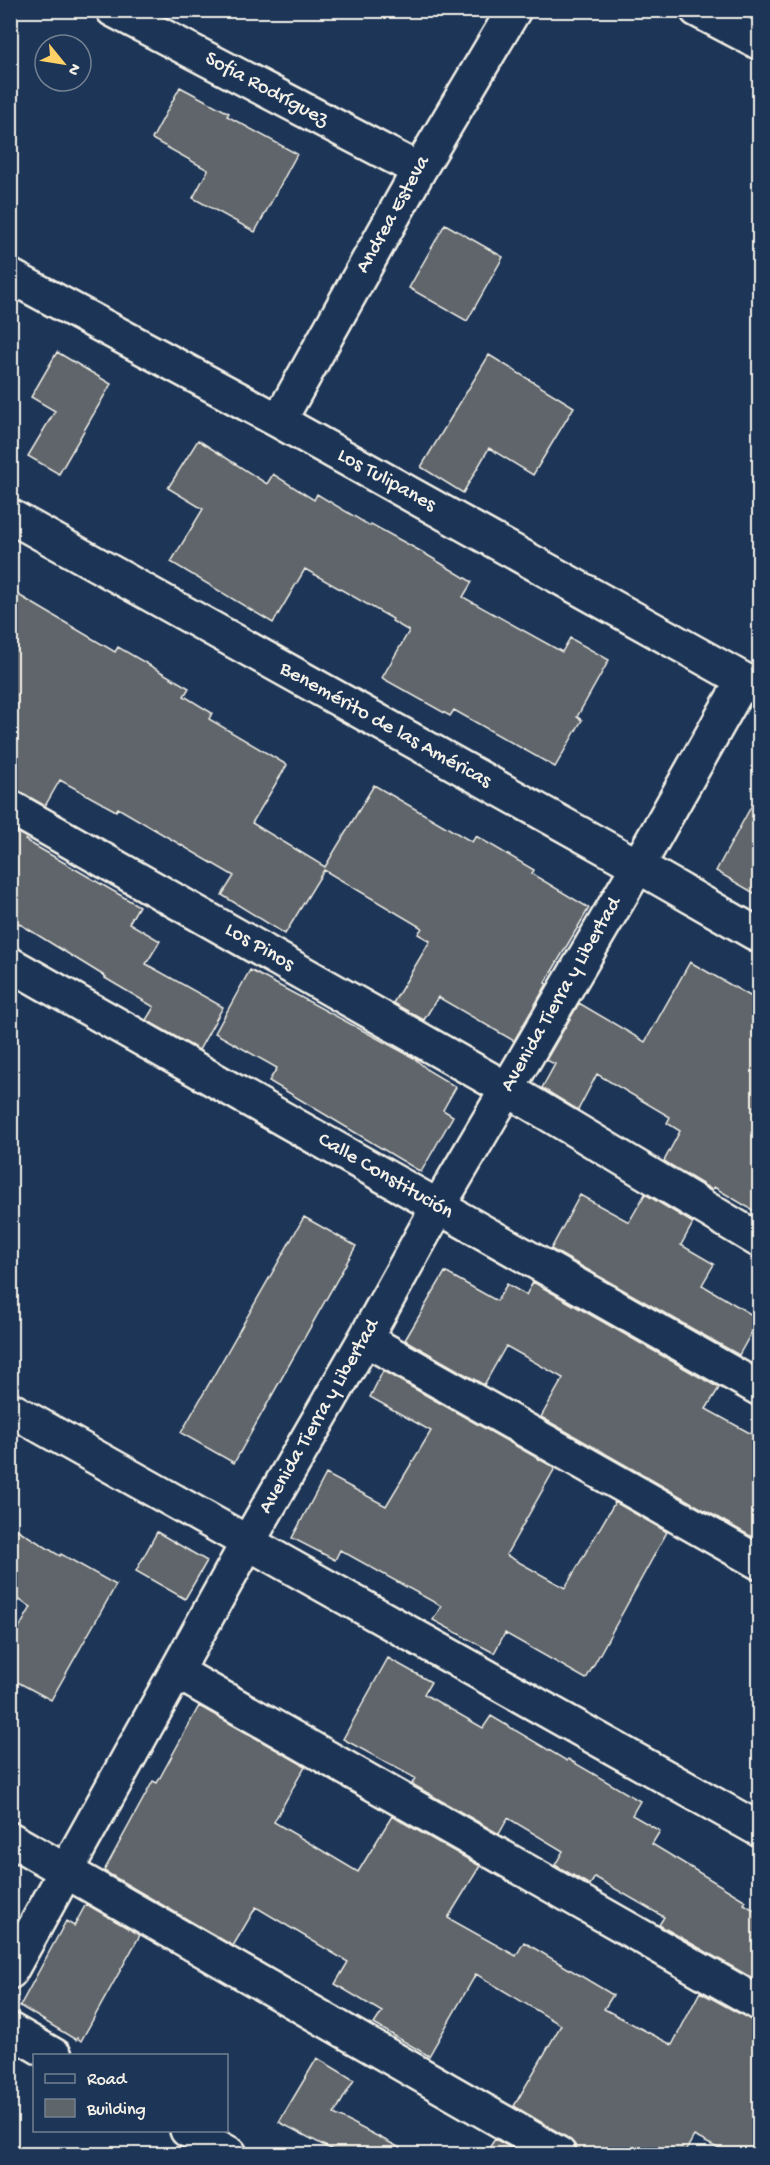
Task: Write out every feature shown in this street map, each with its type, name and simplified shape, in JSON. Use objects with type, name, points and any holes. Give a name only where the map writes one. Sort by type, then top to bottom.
[{"type":"street","name":"Sofia Rodríguez","points":[[113,10],[419,170]]},
{"type":"street","name":"Andrea Esteva","points":[[279,421],[419,170],[514,10]]},
{"type":"street","points":[[697,10],[759,43]]},
{"type":"street","name":"Los Tulipanes","points":[[10,276],[279,421],[751,685]]},
{"type":"street","name":"Benemérito de las Américas","points":[[10,516],[638,866],[759,936]]},
{"type":"street","name":"Avenida Tierra y Libertad","points":[[10,1972],[248,1542],[438,1207],[638,866],[751,685]]},
{"type":"street","name":"Los Pinos","points":[[10,807],[507,1089],[759,1240]]},
{"type":"street","name":"Calle Constitución","points":[[10,964],[759,1389]]},
{"type":"street","points":[[365,1339],[759,1563]]},
{"type":"street","points":[[10,1409],[759,1830]]},
{"type":"street","points":[[177,1671],[759,2004]]},
{"type":"street","points":[[10,1839],[559,2154]]},
{"type":"street","points":[[10,2030],[53,2054]]},
{"type":"street","points":[[191,2132],[230,2154]]},
{"type":"building","points":[[180,87],[229,113],[227,116],[297,154],[255,232],[193,198],[208,170],[152,139]]},
{"type":"building","points":[[445,224],[503,257],[467,321],[409,288]]},
{"type":"building","points":[[57,352],[111,384],[59,474],[28,456],[55,411],[31,397]]},
{"type":"building","points":[[489,355],[574,407],[533,475],[489,448],[463,493],[421,467]]},
{"type":"building","points":[[198,440],[267,484],[273,474],[314,500],[317,494],[370,526],[371,524],[422,552],[472,582],[463,597],[562,652],[570,638],[609,660],[577,717],[582,720],[555,767],[454,710],[450,716],[382,678],[409,631],[392,621],[393,619],[305,569],[273,623],[171,562],[203,509],[168,488]]},
{"type":"building","points":[[10,590],[115,652],[118,647],[189,688],[184,696],[212,713],[209,719],[287,765],[252,823],[325,867],[374,785],[472,842],[476,836],[534,870],[532,874],[589,908],[514,1041],[438,997],[424,1020],[393,1003],[430,941],[418,934],[422,928],[324,870],[285,934],[222,895],[234,876],[118,808],[116,811],[60,780],[45,806],[10,788]]},
{"type":"building","points":[[759,792],[759,896],[716,871]]},
{"type":"building","points":[[10,829],[139,906],[129,923],[160,941],[146,964],[223,1007],[199,1050],[146,1020],[154,1007],[10,918]]},
{"type":"building","points":[[690,962],[759,1001],[759,1214],[714,1187],[712,1190],[664,1161],[680,1131],[667,1123],[670,1117],[597,1074],[578,1110],[542,1088],[555,1064],[546,1060],[579,1003],[645,1042]]},
{"type":"building","points":[[250,970],[414,1058],[429,1071],[456,1087],[443,1110],[453,1116],[421,1172],[269,1081],[277,1068],[215,1033]]},
{"type":"building","points":[[645,1194],[693,1223],[681,1245],[714,1264],[702,1285],[759,1319],[739,1355],[551,1249],[580,1195],[629,1222]]},
{"type":"building","points":[[304,1217],[356,1246],[234,1463],[181,1433]]},
{"type":"building","points":[[445,1272],[497,1301],[507,1284],[526,1295],[533,1282],[719,1388],[706,1409],[759,1438],[759,1541],[541,1417],[563,1378],[506,1346],[484,1385],[405,1340]]},
{"type":"building","points":[[383,1371],[555,1468],[506,1555],[565,1588],[615,1502],[667,1532],[586,1679],[505,1633],[494,1653],[433,1620],[441,1606],[340,1550],[335,1560],[292,1538],[326,1474],[386,1506],[431,1431],[370,1397]]},
{"type":"building","points":[[10,1525],[60,1556],[61,1554],[116,1585],[51,1700],[10,1678],[10,1644],[31,1607],[10,1594]]},
{"type":"building","points":[[157,1532],[207,1561],[185,1599],[136,1571]]},
{"type":"building","points":[[388,1658],[431,1682],[424,1694],[483,1728],[491,1716],[640,1801],[632,1815],[660,1831],[652,1844],[746,1901],[744,1904],[759,1913],[759,1982],[659,1925],[664,1917],[595,1877],[590,1885],[555,1865],[563,1851],[508,1818],[499,1834],[412,1784],[415,1778],[343,1739]]},
{"type":"building","points":[[199,1706],[305,1766],[274,1822],[358,1872],[392,1816],[480,1866],[448,1918],[516,1956],[524,1942],[613,1995],[604,2009],[672,2045],[700,1992],[759,2023],[759,2138],[751,2154],[729,2154],[694,2136],[684,2154],[578,2154],[575,2145],[568,2138],[514,2106],[561,2025],[476,1974],[429,2056],[374,2024],[382,2012],[335,1984],[348,1962],[256,1907],[233,1946],[104,1871],[153,1781],[157,1783]]},
{"type":"building","points":[[86,1904],[140,1935],[81,2041],[20,2006],[66,1921],[74,1926]]},
{"type":"building","points":[[317,2058],[354,2080],[334,2114],[412,2154],[340,2154],[279,2122]]},
{"type":"building","points":[[495,2139],[522,2154],[485,2154]]}]
